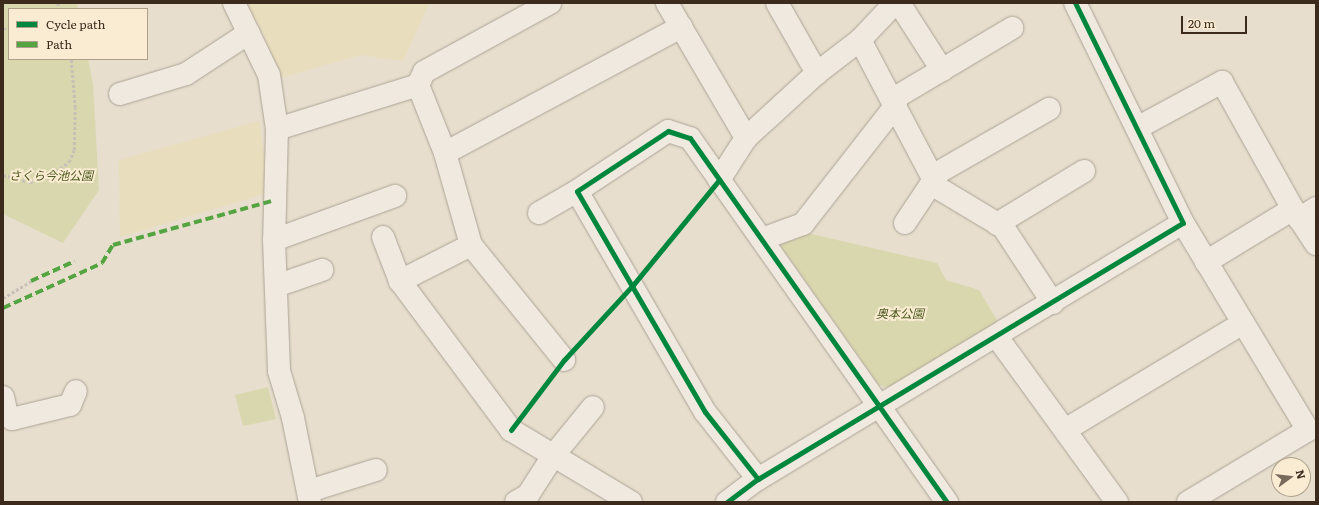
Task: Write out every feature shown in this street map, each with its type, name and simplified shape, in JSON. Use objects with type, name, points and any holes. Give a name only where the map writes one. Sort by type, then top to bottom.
[{"type":"street","points":[[234,3],[269,75],[277,129],[274,240],[279,371],[310,496],[376,470]]},
{"type":"street","points":[[277,129],[418,84],[424,72],[550,3]]},
{"type":"street","points":[[667,3],[746,138]]},
{"type":"street","points":[[777,3],[817,73]]},
{"type":"street","points":[[719,180],[746,138],[817,73],[860,40],[895,3]]},
{"type":"street","points":[[899,3],[942,70]]},
{"type":"street","points":[[1075,3],[1183,223],[1243,323],[1312,428],[1188,502]]},
{"type":"street","points":[[445,153],[681,27]]},
{"type":"street","points":[[762,239],[803,224],[894,102],[942,70],[1012,28]]},
{"type":"street","points":[[120,94],[186,74],[249,33]]},
{"type":"street","points":[[860,40],[938,188],[997,224],[1053,303]]},
{"type":"street","points":[[1136,128],[1222,82],[1302,212],[1316,244]]},
{"type":"street","points":[[418,84],[445,153],[471,245],[564,360]]},
{"type":"street","points":[[905,223],[939,172],[1049,109]]},
{"type":"street","points":[[539,213],[577,191],[668,132],[690,138],[947,502]]},
{"type":"street","points":[[997,224],[1084,171]]},
{"type":"street","points":[[577,191],[633,285],[705,412],[758,479]]},
{"type":"street","points":[[274,240],[395,196]]},
{"type":"street","points":[[1206,262],[1302,212]]},
{"type":"street","points":[[727,502],[758,479],[998,337],[1183,223]]},
{"type":"street","points":[[383,237],[400,281],[511,430],[631,502]]},
{"type":"street","points":[[400,281],[471,245]]},
{"type":"street","points":[[276,286],[322,270]]},
{"type":"street","points":[[1066,430],[1243,323]]},
{"type":"street","points":[[998,337],[1117,502]]},
{"type":"street","points":[[3,397],[7,416],[12,419],[70,405],[76,391]]},
{"type":"street","points":[[516,502],[528,495],[553,456],[593,407]]},
{"type":"path","points":[[3,175],[30,182],[48,177],[69,162],[74,150],[71,60]]},
{"type":"path","points":[[511,430],[564,360],[633,285],[719,180]]},
{"type":"path","points":[[3,298],[31,281]]},
{"type":"shaded area","points":[[246,3],[429,3],[403,61],[360,55],[280,78],[264,34]]},
{"type":"shaded area","points":[[259,121],[265,163],[264,194],[120,237],[119,160]]},
{"type":"green space","name":"さくら今池公園","points":[[3,3],[77,3],[78,8],[8,8],[8,60],[88,60],[93,84],[99,190],[63,243],[3,214]]},
{"type":"green space","name":"奥本公園","points":[[807,233],[937,263],[946,280],[979,290],[998,322],[890,388],[879,385],[781,246],[784,239]]},
{"type":"green space","points":[[268,387],[276,419],[243,426],[235,395]]},
{"type":"marked path","points":[[3,308],[102,263],[113,245],[275,200]]},
{"type":"marked path","points":[[31,281],[75,261]]},
{"type":"cycle path","points":[[727,502],[758,479],[1183,223],[1075,3]]},
{"type":"cycle path","points":[[758,479],[705,412],[577,191],[668,131],[690,138],[947,502]]},
{"type":"cycle path","points":[[511,430],[564,360],[633,285],[719,180]]}]
